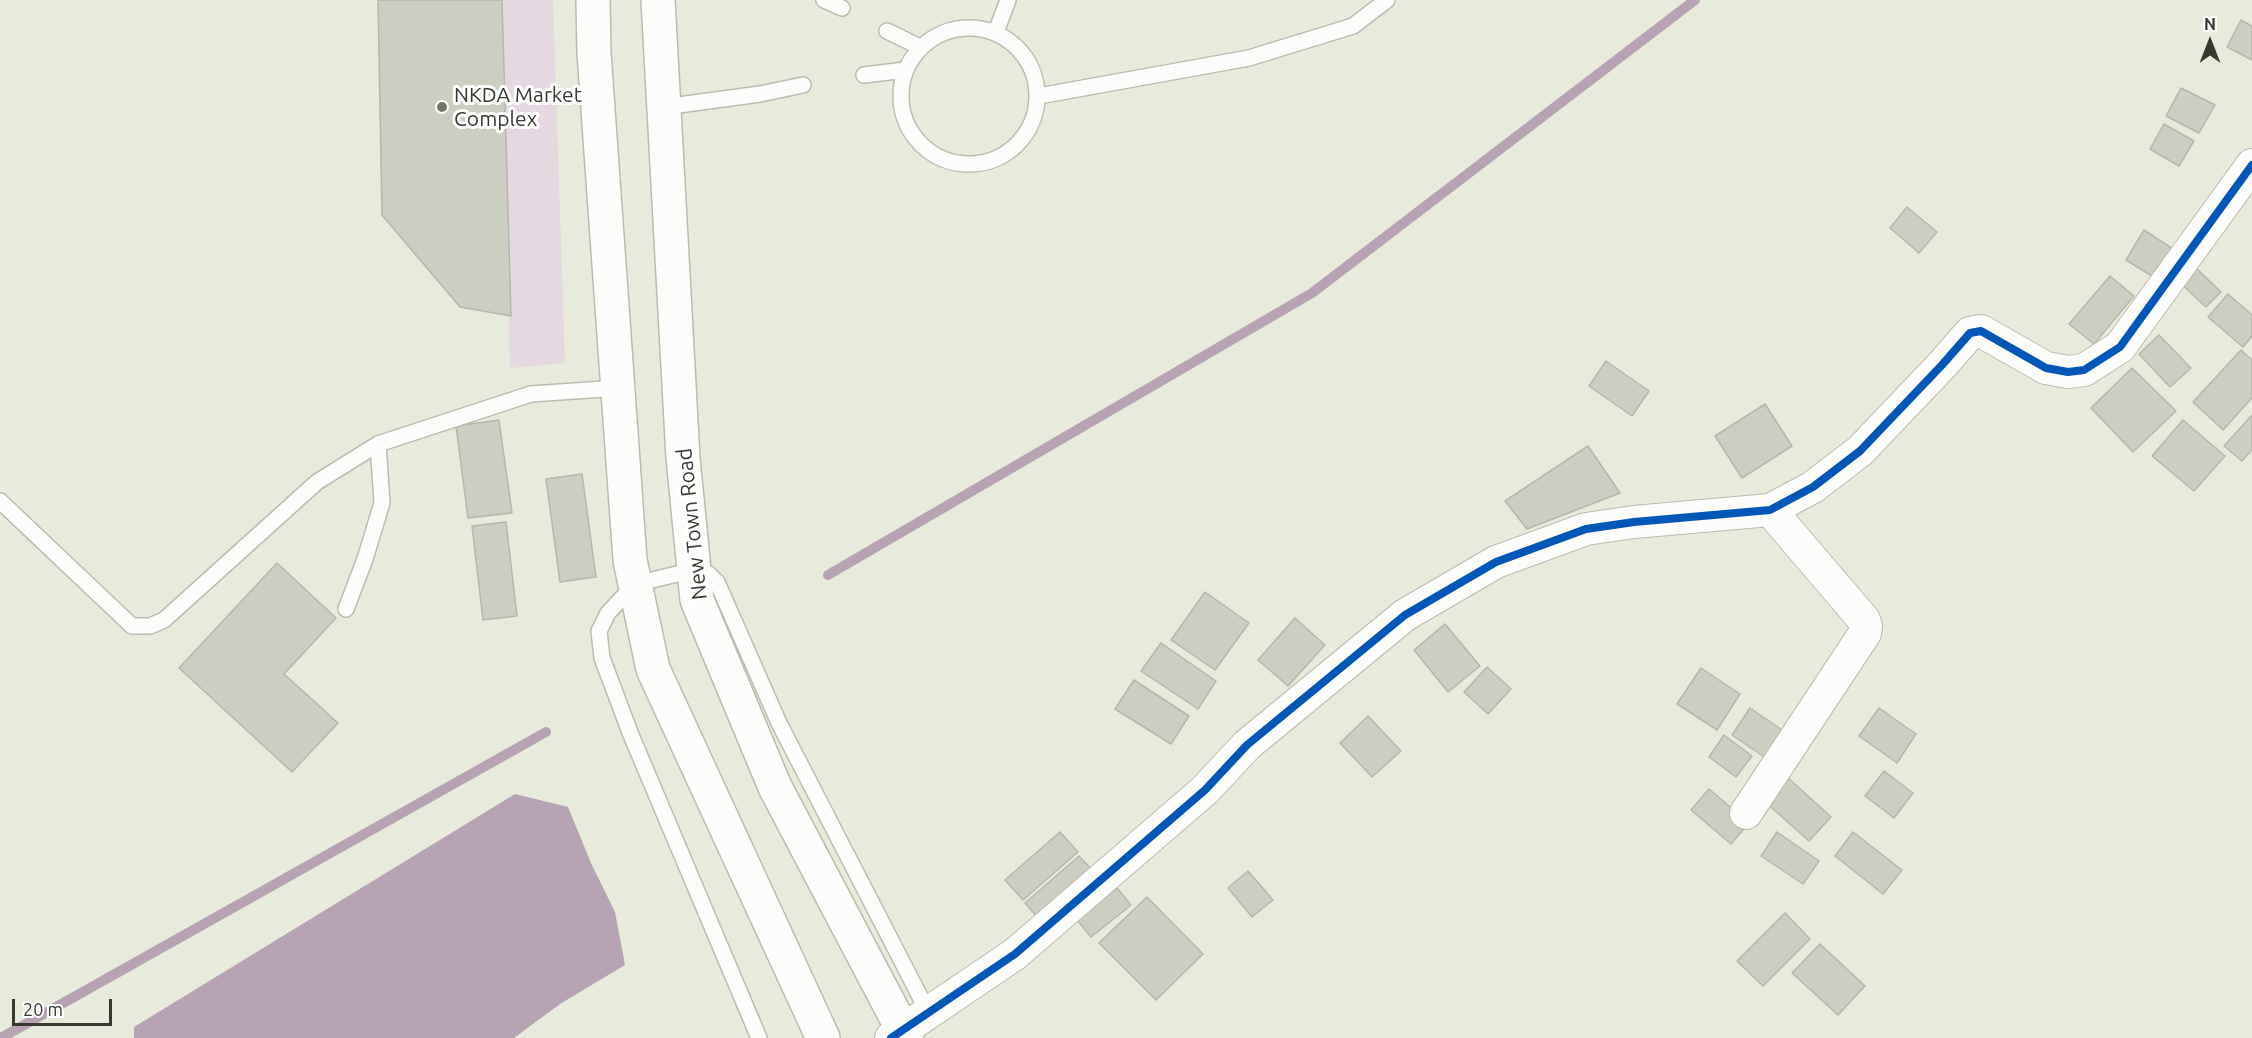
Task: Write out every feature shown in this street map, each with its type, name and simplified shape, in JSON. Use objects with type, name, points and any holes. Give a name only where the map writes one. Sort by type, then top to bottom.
[{"type":"main road","points":[[593,0],[594,53],[630,561],[653,669],[823,1038]]},
{"type":"main road","name":"New Town Road","points":[[658,0],[683,458],[698,600],[775,788],[908,1030]]},
{"type":"street","points":[[908,1030],[1015,954],[1205,790],[1247,746],[1405,615],[1496,562],[1586,529],[1770,510],[1813,486],[1860,451],[1970,333],[1981,331],[2046,368],[2068,372],[2084,370],[2120,347],[2252,165]]},
{"type":"street","points":[[1746,813],[1865,633],[1866,626],[1864,620],[1770,510]]},
{"type":"lane","points":[[824,0],[842,9]]},
{"type":"lane","points":[[996,32],[1008,0]]},
{"type":"lane","points":[[1039,96],[1249,58],[1353,26],[1387,0]]},
{"type":"lane","points":[[969,27],[996,32],[1018,47],[1033,70],[1039,96],[1034,122],[1018,145],[996,160],[970,165],[943,160],[920,145],[905,123],[900,96],[905,70],[920,47],[943,33],[969,27]]},
{"type":"lane","points":[[887,31],[920,47]]},
{"type":"lane","points":[[864,75],[905,70]]},
{"type":"lane","points":[[664,106],[760,94],[802,85]]},
{"type":"lane","points":[[0,501],[132,626],[150,626],[164,620],[317,482],[378,444],[531,394],[618,388]]},
{"type":"lane","points":[[346,609],[382,503],[378,444]]},
{"type":"lane","points":[[694,570],[635,584],[608,613],[599,631],[602,658],[631,735],[759,1038]]},
{"type":"shaded area","points":[[501,0],[553,0],[565,363],[510,368]]},
{"type":"shaded area","points":[[515,794],[568,807],[591,863],[615,912],[625,965],[560,1004],[514,1038],[134,1038],[134,1027]]},
{"type":"building","name":"NKDA Market Complex","points":[[378,0],[502,0],[511,316],[460,307],[382,215]]},
{"type":"building","points":[[2241,20],[2252,26],[2252,60],[2227,47]]},
{"type":"building","points":[[2181,88],[2215,105],[2199,133],[2166,116]]},
{"type":"building","points":[[2164,124],[2194,141],[2179,166],[2150,149]]},
{"type":"building","points":[[1907,207],[1937,232],[1919,253],[1890,228]]},
{"type":"building","points":[[2144,230],[2173,249],[2155,278],[2126,260]]},
{"type":"building","points":[[2194,266],[2221,292],[2206,307],[2179,282]]},
{"type":"building","points":[[2110,276],[2134,296],[2094,344],[2069,324]]},
{"type":"building","points":[[2228,294],[2252,315],[2252,336],[2243,347],[2208,317]]},
{"type":"building","points":[[2159,335],[2191,368],[2170,387],[2139,354]]},
{"type":"building","points":[[2241,350],[2252,360],[2252,398],[2223,430],[2193,402]]},
{"type":"building","points":[[1606,361],[1649,391],[1632,416],[1589,386]]},
{"type":"building","points":[[2132,368],[2176,411],[2133,452],[2091,408]]},
{"type":"building","points":[[1765,404],[1792,446],[1742,478],[1715,436]]},
{"type":"building","points":[[2252,415],[2252,450],[2242,461],[2224,446]]},
{"type":"building","points":[[499,420],[512,513],[468,518],[456,426]]},
{"type":"building","points":[[2183,420],[2225,456],[2194,491],[2152,456]]},
{"type":"building","points":[[1588,446],[1620,493],[1527,529],[1505,501]]},
{"type":"building","points":[[582,474],[596,577],[560,582],[546,479]]},
{"type":"building","points":[[506,522],[517,616],[483,620],[472,526]]},
{"type":"building","points":[[277,563],[336,618],[284,674],[338,723],[292,772],[179,668]]},
{"type":"building","points":[[1205,592],[1249,623],[1215,670],[1171,640]]},
{"type":"building","points":[[1295,618],[1325,645],[1288,686],[1258,660]]},
{"type":"building","points":[[1445,624],[1480,666],[1448,692],[1414,650]]},
{"type":"building","points":[[1161,643],[1216,681],[1198,709],[1141,671]]},
{"type":"building","points":[[1487,667],[1511,689],[1488,714],[1464,692]]},
{"type":"building","points":[[1701,668],[1740,694],[1717,730],[1677,704]]},
{"type":"building","points":[[1134,680],[1189,716],[1171,744],[1115,709]]},
{"type":"building","points":[[1750,708],[1788,734],[1770,761],[1732,735]]},
{"type":"building","points":[[1879,708],[1916,734],[1897,763],[1859,736]]},
{"type":"building","points":[[1368,716],[1401,751],[1372,777],[1340,743]]},
{"type":"building","points":[[1724,735],[1752,756],[1736,777],[1709,757]]},
{"type":"building","points":[[1884,771],[1913,793],[1894,818],[1865,796]]},
{"type":"building","points":[[1786,776],[1831,817],[1809,841],[1763,800]]},
{"type":"building","points":[[1709,789],[1749,823],[1731,844],[1691,810]]},
{"type":"building","points":[[1060,832],[1078,852],[1023,900],[1005,880]]},
{"type":"building","points":[[1777,832],[1819,861],[1803,884],[1761,856]]},
{"type":"building","points":[[1853,832],[1902,870],[1883,894],[1835,856]]},
{"type":"building","points":[[1079,856],[1095,873],[1040,920],[1025,903]]},
{"type":"building","points":[[1248,871],[1273,900],[1252,917],[1228,888]]},
{"type":"building","points":[[1117,888],[1131,905],[1091,937],[1077,920]]},
{"type":"building","points":[[1147,897],[1203,954],[1156,1000],[1099,943]]},
{"type":"building","points":[[1785,913],[1810,939],[1763,986],[1737,961]]},
{"type":"building","points":[[1820,944],[1865,986],[1838,1015],[1792,973]]},
{"type":"waterway","points":[[828,575],[1312,293],[1695,0]]},
{"type":"waterway","points":[[1,1038],[546,732]]},
{"type":"cycle path","points":[[891,1038],[1015,954],[1205,790],[1247,745],[1405,615],[1496,562],[1586,529],[1634,522],[1770,510],[1813,487],[1860,451],[1970,333],[1981,331],[2046,368],[2068,372],[2084,370],[2120,347],[2252,165]]},
{"type":"place","name":"NKDA Market Complex","points":[[442,107]]}]
